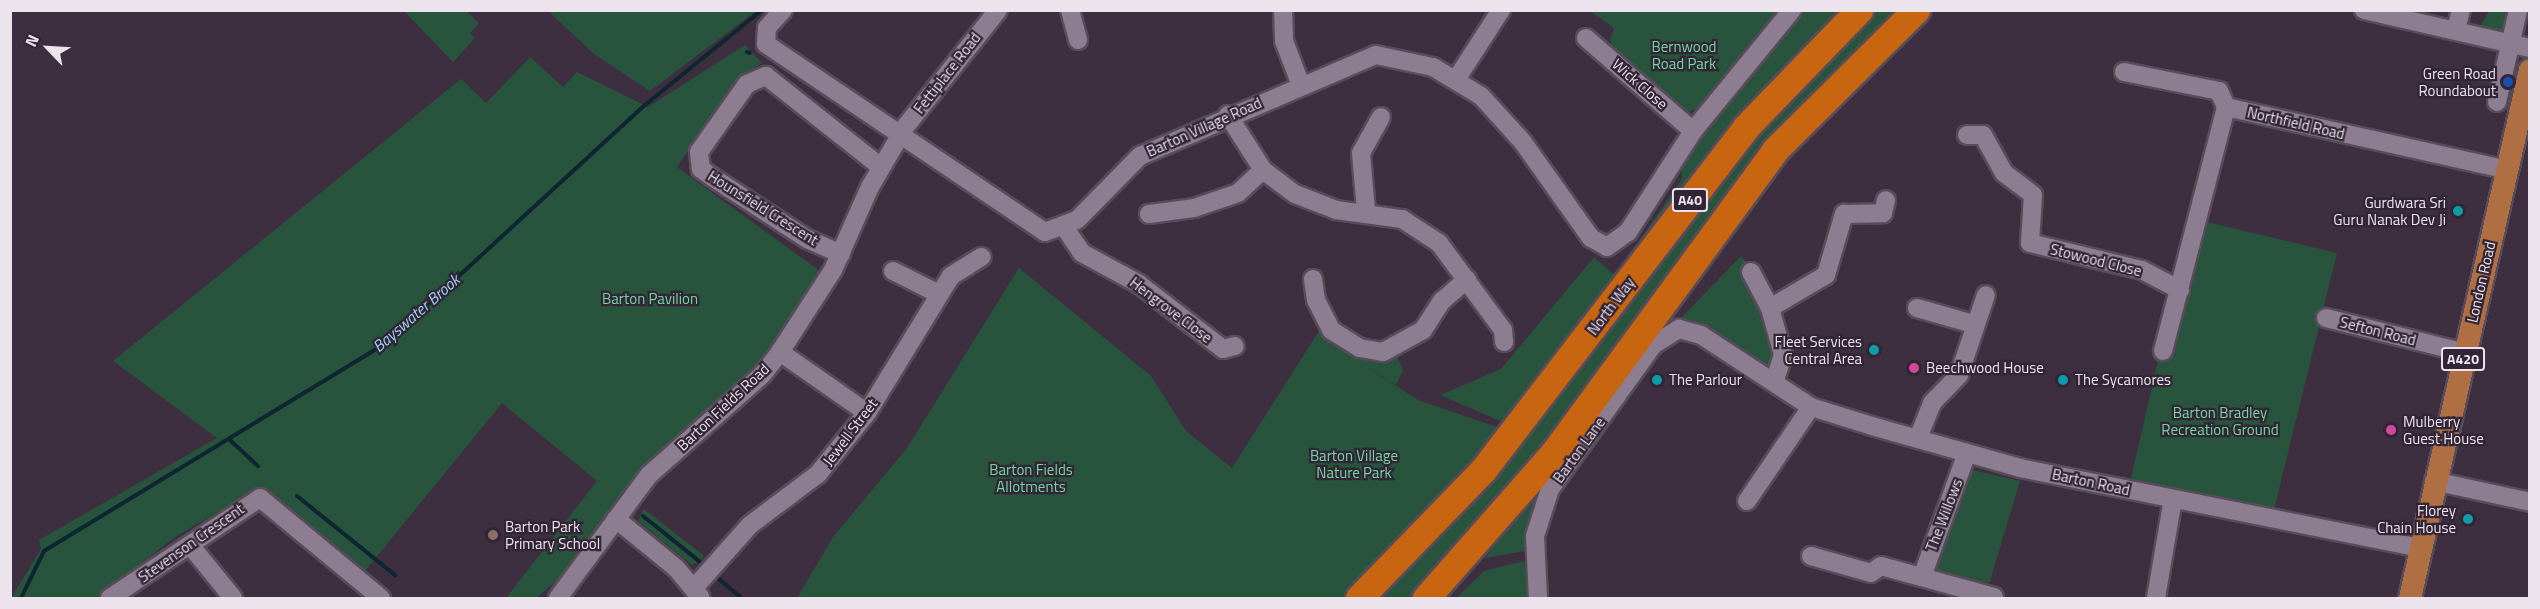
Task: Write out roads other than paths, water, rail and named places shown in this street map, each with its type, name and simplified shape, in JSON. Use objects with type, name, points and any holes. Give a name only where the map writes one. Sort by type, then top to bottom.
[{"type":"highway","name":"North Way","points":[[1359,598],[1483,470],[1746,127],[1859,10]]},
{"type":"highway","name":"A40","points":[[1426,598],[1555,451],[1775,150],[1916,10]]},
{"type":"main road","name":"London Road","points":[[2410,598],[2419,548],[2529,70]]},
{"type":"street","points":[[783,10],[767,28],[766,44],[1035,228],[1056,232],[1065,228]]},
{"type":"street","name":"Fettiplace Road","points":[[899,137],[998,10]]},
{"type":"street","points":[[1070,10],[1078,40]]},
{"type":"street","points":[[1282,10],[1284,41],[1300,83]]},
{"type":"street","points":[[1457,78],[1501,10]]},
{"type":"street","points":[[1693,131],[1792,10]]},
{"type":"street","points":[[2364,10],[2529,48]]},
{"type":"street","points":[[2456,31],[2461,10]]},
{"type":"street","points":[[2497,102],[2518,10]]},
{"type":"street","name":"Wick Close","points":[[1586,38],[1693,131]]},
{"type":"street","name":"Barton Village Road","points":[[1065,228],[1098,202],[1134,160],[1300,83],[1376,55],[1402,58],[1457,78],[1503,117],[1591,238],[1607,247],[1628,231],[1693,131]]},
{"type":"street","points":[[2124,72],[2219,91],[2226,107]]},
{"type":"street","name":"Hounsfield Crescent","points":[[841,254],[807,239],[712,177],[697,160],[699,152],[747,84],[766,76],[881,167]]},
{"type":"street","name":"Northfield Road","points":[[2163,351],[2226,107],[2507,170]]},
{"type":"street","points":[[1228,115],[1263,170],[1316,205],[1366,211],[1422,229],[1467,279],[1503,330],[1504,342]]},
{"type":"street","points":[[1366,211],[1361,153],[1381,117]]},
{"type":"street","name":"Stowood Close","points":[[1980,130],[2004,173],[2033,195],[2030,243],[2142,270],[2180,290]]},
{"type":"street","name":"Barton Fields Road","points":[[558,598],[650,475],[763,374],[780,352],[841,254],[881,167],[899,137]]},
{"type":"street","points":[[1149,214],[1194,208],[1238,193],[1263,170]]},
{"type":"street","points":[[1770,308],[1827,274],[1844,214],[1883,213],[1886,200]]},
{"type":"street","name":"Hengrove Close","points":[[1065,228],[1082,253],[1139,284],[1228,352]]},
{"type":"street","name":"Jewell Street","points":[[697,593],[750,525],[818,474],[867,413],[951,276],[981,257]]},
{"type":"street","points":[[893,271],[939,294]]},
{"type":"street","points":[[1751,272],[1770,308],[1783,355],[1774,382]]},
{"type":"street","points":[[1313,279],[1311,301],[1336,335],[1383,352],[1424,330],[1442,301],[1467,279]]},
{"type":"street","points":[[1918,438],[1932,403],[1959,375],[1973,324],[1986,295]]},
{"type":"street","points":[[1917,308],[1973,324]]},
{"type":"street","name":"Sefton Road","points":[[2326,318],[2465,353]]},
{"type":"street","name":"Barton Road","points":[[1679,329],[1701,336],[1811,406],[1967,453],[2173,500],[2419,548]]},
{"type":"street","name":"Barton Lane","points":[[1538,598],[1535,536],[1550,489],[1653,345],[1679,329]]},
{"type":"street","points":[[780,352],[867,413]]},
{"type":"street","points":[[1747,501],[1811,406]]},
{"type":"street","name":"The Willows","points":[[1922,577],[1967,453]]},
{"type":"street","points":[[2434,482],[2529,502]]},
{"type":"street","name":"Stevenson Crescent","points":[[110,598],[260,498],[381,598]]},
{"type":"street","points":[[2156,598],[2173,500]]},
{"type":"street","points":[[616,519],[697,593]]},
{"type":"street","points":[[190,545],[234,598]]},
{"type":"street","points":[[1811,556],[1871,573],[1881,566],[1995,593]]},
{"type":"waterway","name":"Bayswater Brook","points":[[21,598],[44,551],[386,343],[645,105],[762,10]]},
{"type":"waterway","points":[[231,441],[258,466]]},
{"type":"waterway","points":[[297,496],[395,575]]},
{"type":"waterway","points":[[643,516],[699,561]]},
{"type":"waterway","points":[[713,574],[740,597]]},
{"type":"place","name":"Green Road Roundabout","points":[[2508,82]]},
{"type":"place","name":"Gurdwara Sri Guru Nanak Dev Ji","points":[[2458,211]]},
{"type":"place","name":"Fleet Services Central Area","points":[[1874,350]]},
{"type":"place","name":"Beechwood House","points":[[1914,368]]},
{"type":"place","name":"The Parlour","points":[[1657,380]]},
{"type":"place","name":"The Sycamores","points":[[2063,380]]},
{"type":"place","name":"Mulberry Guest House","points":[[2391,430]]},
{"type":"place","name":"Florey Chain House","points":[[2468,519]]},
{"type":"place","name":"Barton Park Primary School","points":[[493,535]]},
{"type":"park label","name":"Bernwood Road Park","points":[[1684,54]]},
{"type":"park label","name":"Barton Pavilion","points":[[650,299]]},
{"type":"park label","name":"Barton Bradley Recreation Ground","points":[[2220,420]]},
{"type":"park label","name":"Barton Village Nature Park","points":[[1354,464]]},
{"type":"park label","name":"Barton Fields Allotments","points":[[1031,478]]}]
